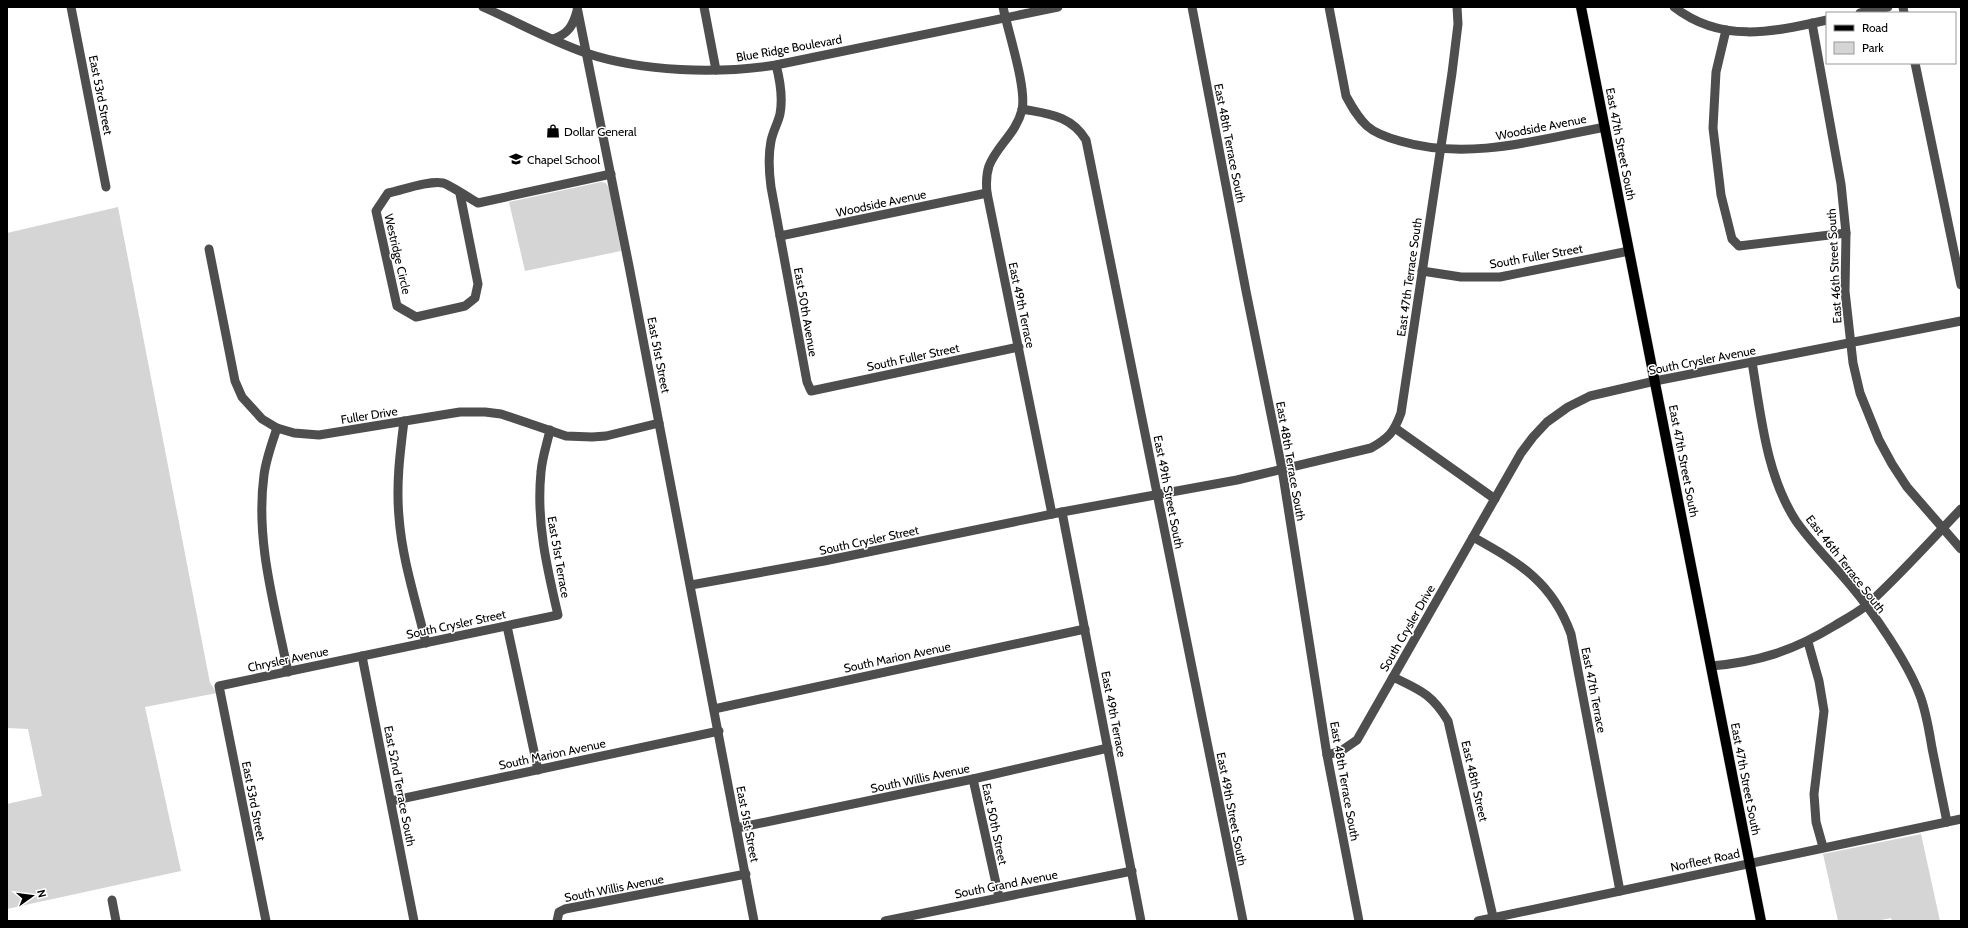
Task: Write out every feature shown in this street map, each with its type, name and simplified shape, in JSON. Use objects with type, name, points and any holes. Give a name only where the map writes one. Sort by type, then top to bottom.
[{"type":"main road","name":"East 47th Street South","points":[[1581,7],[1761,921]]},
{"type":"street","name":"East 53rd Street","points":[[71,7],[106,187]]},
{"type":"street","name":"Blue Ridge Boulevard","points":[[483,7],[586,53],[635,65],[716,70],[748,69],[776,65],[1058,7]]},
{"type":"street","points":[[704,7],[716,70]]},
{"type":"street","points":[[1004,7],[1022,87],[1022,109]]},
{"type":"street","name":"East 48th Terrace South","points":[[1192,7],[1246,291],[1282,469],[1327,755],[1359,921]]},
{"type":"street","name":"Woodside Avenue","points":[[1329,7],[1343,86],[1353,110],[1367,126],[1384,137],[1414,145],[1441,149],[1482,150],[1605,127]]},
{"type":"street","name":"East 47th Terrace South","points":[[1395,428],[1401,413],[1441,149],[1458,24],[1457,7]]},
{"type":"street","points":[[1674,7],[1698,21],[1726,30],[1744,33],[1764,32],[1826,20]]},
{"type":"street","points":[[1865,12],[1888,7]]},
{"type":"street","points":[[553,39],[565,34],[572,27],[577,8]]},
{"type":"street","name":"East 51st Street","points":[[577,8],[691,585],[754,921]]},
{"type":"street","name":"East 46th Street South","points":[[1812,23],[1841,184],[1846,232],[1845,291],[1853,363],[1860,393],[1879,440],[1906,487],[1961,549]]},
{"type":"street","points":[[1726,30],[1716,72],[1713,128],[1721,195],[1732,239],[1739,246],[1846,232]]},
{"type":"street","points":[[1915,64],[1961,285]]},
{"type":"street","name":"East 50th Avenue","points":[[776,65],[780,80],[781,102],[780,114],[771,141],[769,168],[807,382],[811,391]]},
{"type":"street","name":"East 49th Terrace","points":[[1022,109],[1013,131],[990,165],[986,179],[987,193],[1052,514]]},
{"type":"street","name":"East 49th Street South","points":[[1022,109],[1068,120],[1080,130],[1086,140],[1243,921]]},
{"type":"street","name":"Westridge Circle","points":[[460,194],[478,284],[475,298],[465,306],[416,317],[397,306],[376,211],[388,193],[436,183],[445,184],[478,203],[611,174]]},
{"type":"street","name":"Woodside Avenue","points":[[780,236],[987,193]]},
{"type":"street","name":"Fuller Drive","points":[[209,249],[235,381],[242,397],[252,410],[277,428],[294,433],[319,435],[460,412],[501,414],[566,436],[606,436],[659,423]]},
{"type":"street","name":"South Fuller Street","points":[[1422,271],[1461,277],[1500,277],[1629,251]]},
{"type":"street","name":"South Crysler Avenue","points":[[1495,499],[1521,453],[1533,437],[1547,422],[1568,407],[1590,396],[1655,381],[1961,321]]},
{"type":"street","name":"South Fuller Street","points":[[811,391],[1019,347]]},
{"type":"street","name":"East 46th Terrace South","points":[[1752,362],[1765,434],[1776,478],[1786,502],[1803,530],[1852,587],[1866,606],[1897,652],[1918,692],[1927,722],[1948,822]]},
{"type":"street","points":[[404,422],[398,472],[399,517],[405,556],[426,643]]},
{"type":"street","points":[[277,428],[264,474],[262,526],[266,558],[288,672]]},
{"type":"street","points":[[1052,514],[1237,480],[1371,448],[1386,440],[1395,428],[1495,499]]},
{"type":"street","name":"East 51st Terrace","points":[[550,430],[541,471],[539,513],[543,547],[558,615],[556,616]]},
{"type":"street","name":"South Crysler Drive","points":[[1327,755],[1341,751],[1357,740],[1495,499]]},
{"type":"street","points":[[1711,666],[1760,659],[1783,652],[1808,642],[1866,606],[1961,509]]},
{"type":"street","name":"East 49th Terrace","points":[[1062,512],[1141,921]]},
{"type":"street","name":"South Crysler Street","points":[[691,585],[824,561],[1052,514]]},
{"type":"street","name":"East 47th Terrace","points":[[1473,537],[1515,560],[1533,575],[1555,600],[1568,625],[1571,634],[1620,891]]},
{"type":"street","name":"South Crysler Street","points":[[362,656],[556,616]]},
{"type":"street","points":[[507,626],[538,770]]},
{"type":"street","name":"South Marion Avenue","points":[[714,709],[1085,629]]},
{"type":"street","points":[[1808,642],[1819,681],[1824,711],[1814,794],[1816,822],[1823,847]]},
{"type":"street","name":"Chrysler Avenue","points":[[220,686],[362,656]]},
{"type":"street","name":"East 52nd Terrace South","points":[[362,656],[414,921]]},
{"type":"street","name":"East 48th Street","points":[[1393,677],[1426,693],[1439,705],[1448,721],[1494,919]]},
{"type":"street","name":"East 53rd Street","points":[[220,686],[266,921]]},
{"type":"street","name":"South Marion Avenue","points":[[391,801],[719,731]]},
{"type":"street","name":"South Willis Avenue","points":[[737,828],[973,779],[1108,748]]},
{"type":"street","name":"East 50th Street","points":[[973,779],[999,898]]},
{"type":"street","name":"Norfleet Road","points":[[1478,921],[1494,919],[1823,847],[1961,819]]},
{"type":"street","name":"South Grand Avenue","points":[[885,921],[1132,871]]},
{"type":"street","name":"South Willis Avenue","points":[[558,916],[565,909],[746,874]]},
{"type":"street","points":[[112,900],[116,921]]},
{"type":"green space","points":[[601,182],[606,183],[609,188],[621,251],[525,271],[509,202]]},
{"type":"green space","points":[[118,207],[210,683],[217,693],[145,707],[181,871],[7,909],[7,804],[42,796],[28,729],[7,728],[7,233]]},
{"type":"green space","points":[[1921,834],[1940,921],[1892,921],[1891,918],[1876,921],[1838,921],[1823,854]]},
{"type":"place","name":"Dollar General","points":[[553,131]]},
{"type":"place","name":"Chapel School","points":[[516,159]]}]
